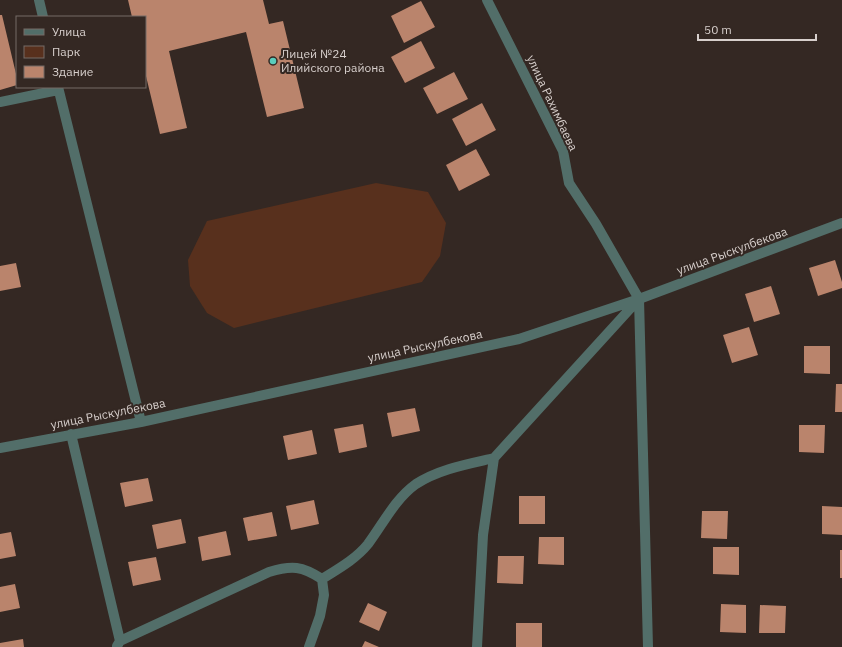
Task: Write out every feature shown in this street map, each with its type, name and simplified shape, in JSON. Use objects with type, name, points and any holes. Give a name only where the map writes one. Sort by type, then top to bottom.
[{"type":"street","points":[[39,0],[43,16]]},
{"type":"street","name":"улица Рахимбаева","points":[[487,0],[563,151],[569,183],[596,224],[639,299]]},
{"type":"street","points":[[0,102],[58,88],[141,422]]},
{"type":"street","name":"улица Рыскулбекова","points":[[0,448],[141,422],[520,339],[639,299],[842,223]]},
{"type":"street","points":[[476,647],[483,535],[494,458],[639,299]]},
{"type":"street","points":[[639,299],[648,647]]},
{"type":"street","points":[[71,434],[118,644],[269,572],[281,568],[291,567],[300,568],[311,572],[322,579],[324,594],[320,616],[309,647]]},
{"type":"street","points":[[322,579],[352,559],[367,545],[399,500],[416,484],[454,467],[494,458]]},
{"type":"green space","points":[[376,183],[428,192],[446,223],[440,256],[422,282],[234,328],[207,313],[190,286],[188,260],[207,221]]},
{"type":"building","name":"Лицей №24 Илийского района","points":[[128,0],[263,0],[269,24],[283,21],[304,108],[267,117],[246,32],[169,51],[187,128],[160,134],[146,76],[146,16],[132,16]]},
{"type":"building","points":[[421,1],[435,27],[404,43],[391,16]]},
{"type":"building","points":[[0,15],[2,15],[16,74],[16,85],[0,90]]},
{"type":"building","points":[[421,41],[435,68],[405,83],[391,57]]},
{"type":"building","points":[[454,72],[468,99],[437,114],[423,88]]},
{"type":"building","points":[[482,103],[496,130],[466,146],[452,119]]},
{"type":"building","points":[[476,149],[490,175],[459,191],[446,165]]},
{"type":"building","points":[[835,260],[842,282],[842,288],[818,296],[809,268]]},
{"type":"building","points":[[16,263],[21,287],[0,291],[0,266]]},
{"type":"building","points":[[771,286],[780,314],[754,322],[745,294]]},
{"type":"building","points":[[749,327],[758,355],[732,363],[723,335]]},
{"type":"building","points":[[804,346],[830,346],[830,374],[804,373]]},
{"type":"building","points":[[836,384],[842,384],[842,412],[835,412]]},
{"type":"building","points":[[415,408],[420,431],[392,437],[387,413]]},
{"type":"building","points":[[363,424],[367,447],[339,453],[334,429]]},
{"type":"building","points":[[799,425],[825,425],[824,453],[799,452]]},
{"type":"building","points":[[312,430],[317,454],[288,460],[283,436]]},
{"type":"building","points":[[148,478],[153,501],[125,507],[120,483]]},
{"type":"building","points":[[519,496],[545,496],[545,524],[519,524]]},
{"type":"building","points":[[314,500],[319,524],[291,530],[286,506]]},
{"type":"building","points":[[822,506],[842,507],[842,535],[822,534]]},
{"type":"building","points":[[702,511],[728,511],[727,539],[701,538]]},
{"type":"building","points":[[272,512],[277,536],[248,541],[243,518]]},
{"type":"building","points":[[181,519],[186,543],[157,549],[152,525]]},
{"type":"building","points":[[226,531],[231,555],[202,561],[198,537]]},
{"type":"building","points":[[11,532],[16,556],[0,559],[0,534]]},
{"type":"building","points":[[539,537],[564,537],[564,565],[538,564]]},
{"type":"building","points":[[713,547],[739,547],[739,575],[713,574]]},
{"type":"building","points":[[840,550],[842,550],[842,578],[840,578]]},
{"type":"building","points":[[498,556],[524,556],[523,584],[497,583]]},
{"type":"building","points":[[156,557],[161,580],[133,586],[128,562]]},
{"type":"building","points":[[15,584],[20,608],[0,612],[0,587]]},
{"type":"building","points":[[368,603],[387,612],[379,631],[359,622]]},
{"type":"building","points":[[721,604],[746,605],[746,633],[720,632]]},
{"type":"building","points":[[760,605],[786,606],[785,633],[759,633]]},
{"type":"building","points":[[516,623],[542,623],[542,647],[516,647]]},
{"type":"building","points":[[23,639],[24,647],[0,647],[0,643]]},
{"type":"building","points":[[365,641],[379,647],[362,647]]},
{"type":"place","name":"Лицей №24 Илийского района","points":[[273,61]]}]
